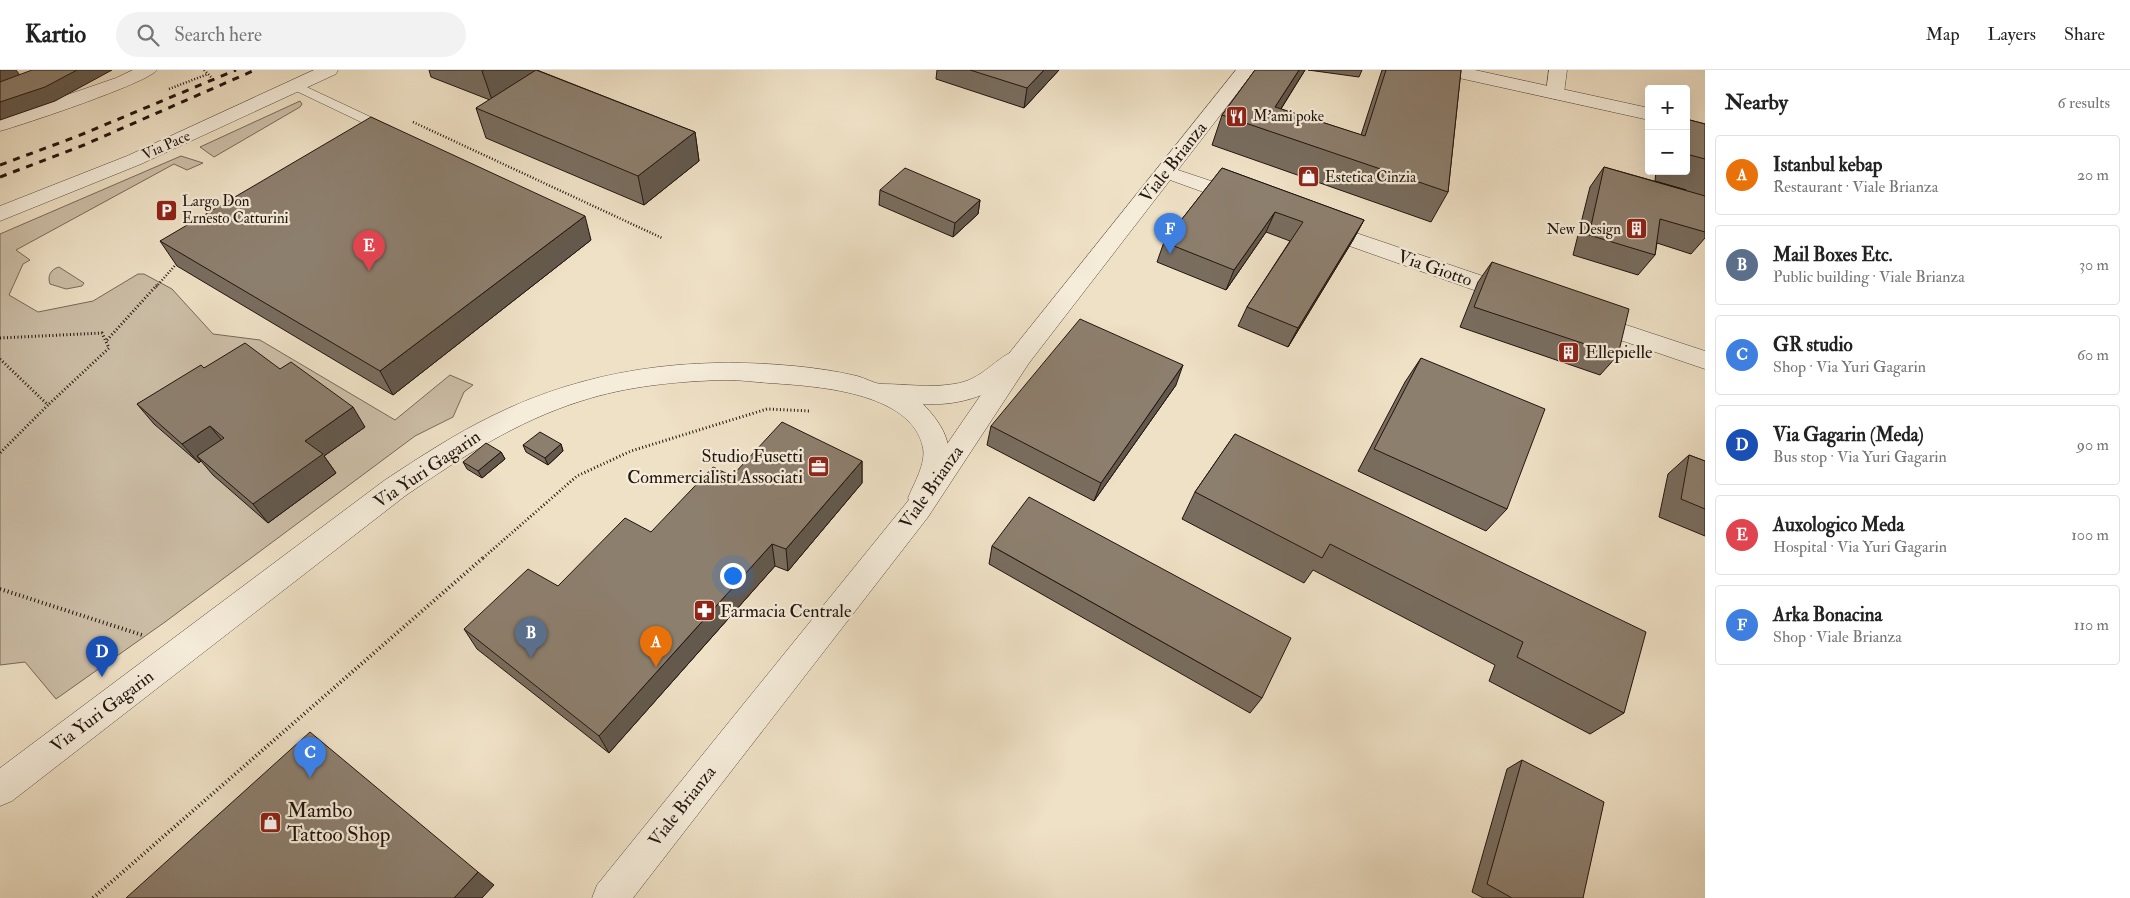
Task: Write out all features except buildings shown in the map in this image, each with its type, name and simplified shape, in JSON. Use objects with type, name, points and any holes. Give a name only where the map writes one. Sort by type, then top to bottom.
[{"type":"street","points":[[123,82],[148,70]]},
{"type":"street","points":[[0,125],[161,70]]},
{"type":"street","name":"Via Pace","points":[[0,214],[134,160],[329,70]]},
{"type":"street","name":"Viale Brianza","points":[[610,898],[918,509],[1020,357],[1246,70]]},
{"type":"street","points":[[1450,70],[1645,113]]},
{"type":"street","points":[[1555,93],[1558,70]]},
{"type":"street","points":[[1166,172],[1261,206]]},
{"type":"street","name":"Via Giotto","points":[[1298,219],[1532,301]]},
{"type":"street","points":[[1567,313],[1705,360]]},
{"type":"street","points":[[873,390],[933,396],[962,393],[990,381],[1020,357]]},
{"type":"street","name":"Via Yuri Gagarin","points":[[0,789],[395,488],[475,435],[530,408],[574,393],[623,383],[723,371],[833,379],[873,390],[900,401],[920,417],[931,432],[936,449],[933,467],[918,509]]},
{"type":"lane","points":[[296,86],[394,133]]},
{"type":"path","points":[[204,70],[211,77]]},
{"type":"path","points":[[406,119],[662,238]]},
{"type":"path","points":[[107,340],[166,273],[185,256]]},
{"type":"path","points":[[0,338],[102,333],[107,340],[109,348],[48,405],[0,454]]},
{"type":"path","points":[[0,359],[48,405]]},
{"type":"path","points":[[93,898],[577,476],[631,452],[767,410],[819,412]]},
{"type":"path","points":[[0,589],[149,637],[162,665]]},
{"type":"shaded area","points":[[300,101],[302,104],[300,107],[214,157],[200,147]]},
{"type":"shaded area","points":[[181,156],[203,163],[187,170],[174,164],[16,250],[30,260],[23,264],[9,295],[38,312],[93,301],[138,274],[144,274],[172,289],[213,334],[260,340],[395,420],[450,375],[473,385],[464,392],[453,417],[415,436],[165,622],[56,699],[25,662],[0,665],[0,234]]},
{"type":"shaded area","points":[[59,267],[84,283],[82,286],[66,289],[50,284],[50,273]]},
{"type":"railway","points":[[0,165],[78,136],[236,70]]},
{"type":"railway","points":[[0,177],[84,145],[255,70]]},
{"type":"place","name":"M'ami poke","points":[[1237,116]]},
{"type":"place","name":"Estetica Cinzia","points":[[1309,177]]},
{"type":"place","name":"Largo Don Ernesto Catturini","points":[[166,210]]},
{"type":"place","name":"New Design","points":[[1637,229]]},
{"type":"place","name":"Arka Bonacina","points":[[1170,254]]},
{"type":"place","name":"Auxologico Meda","points":[[369,271]]},
{"type":"place","name":"Ellepielle","points":[[1569,352]]},
{"type":"place","name":"Studio Fusetti Commercialisti Associati","points":[[819,466]]},
{"type":"place","name":"Farmacia Centrale","points":[[704,611]]},
{"type":"place","name":"Mail Boxes Etc.","points":[[531,658]]},
{"type":"place","name":"Istanbul kebap","points":[[656,667]]},
{"type":"place","name":"Via Gagarin (Meda)","points":[[102,677]]},
{"type":"place","name":"GR studio","points":[[310,778]]},
{"type":"place","name":"Mambo Tattoo Shop","points":[[271,822]]}]
